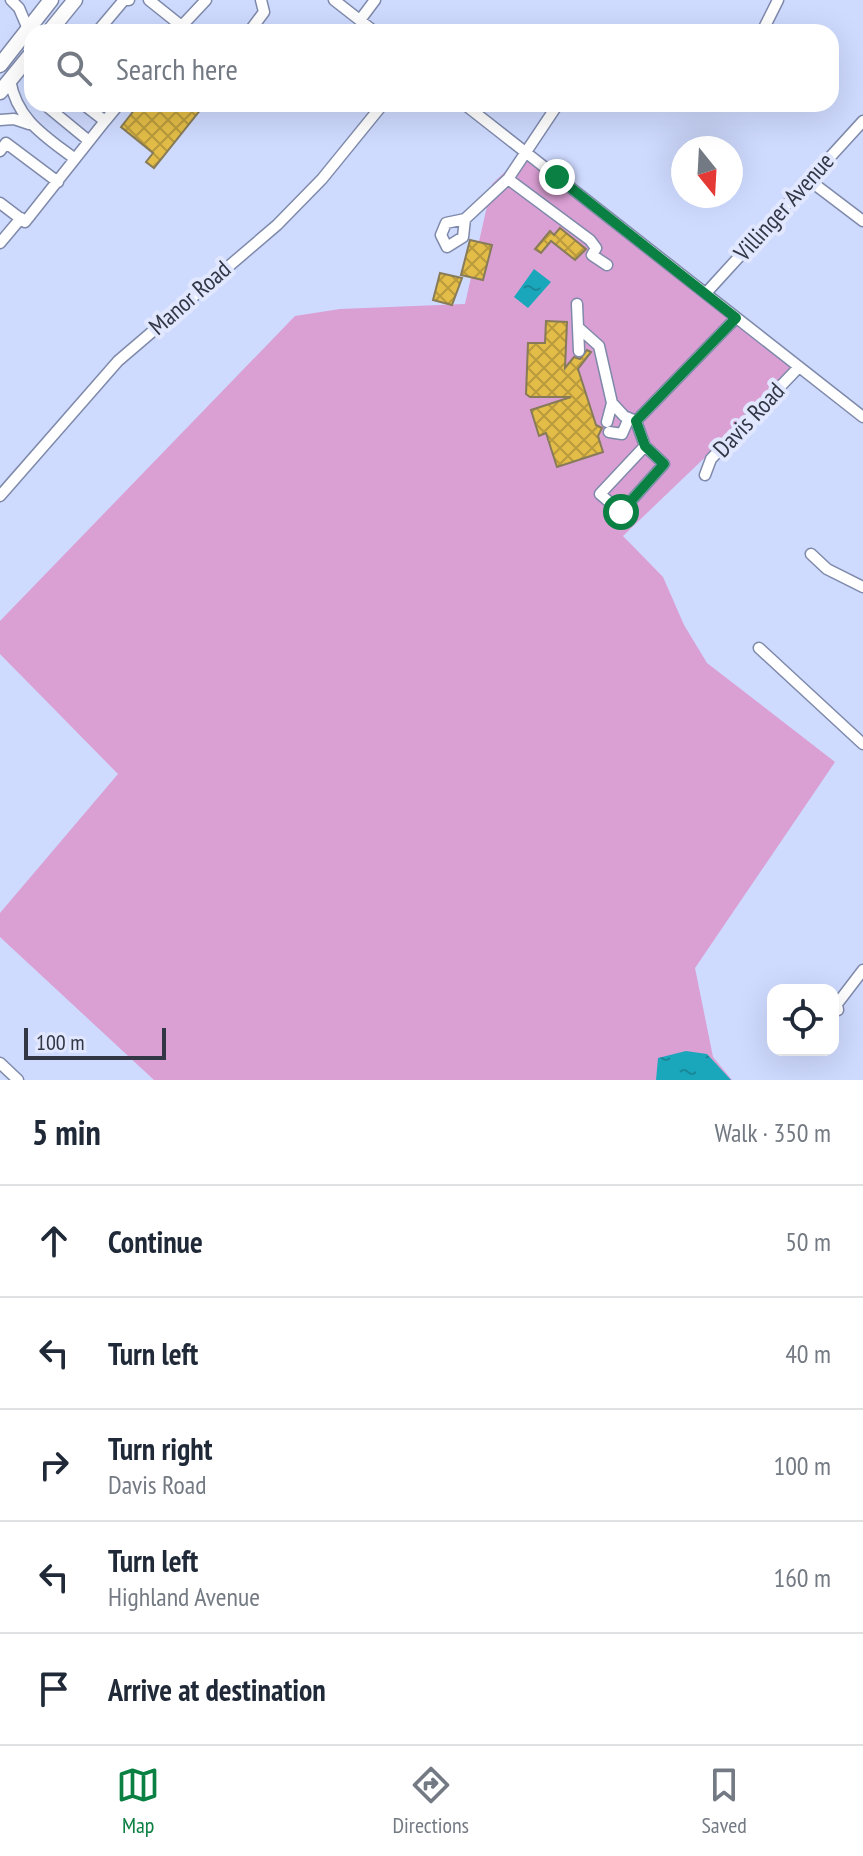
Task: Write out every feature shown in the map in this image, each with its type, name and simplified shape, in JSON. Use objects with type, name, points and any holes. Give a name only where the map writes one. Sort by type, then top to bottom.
[{"type":"highway","points":[[32,24],[51,0]]},
{"type":"highway","points":[[56,24],[75,0]]},
{"type":"highway","points":[[0,65],[24,34]]},
{"type":"highway","points":[[0,92],[24,63]]},
{"type":"street","points":[[11,0],[19,8],[26,24]]},
{"type":"street","points":[[104,24],[124,0],[129,0]]},
{"type":"street","points":[[149,0],[175,24]]},
{"type":"street","points":[[187,24],[206,0]]},
{"type":"street","points":[[255,24],[264,12],[261,0]]},
{"type":"street","points":[[334,0],[365,24]]},
{"type":"street","points":[[360,20],[375,0]]},
{"type":"street","points":[[766,24],[778,0]]},
{"type":"street","points":[[10,80],[16,104],[29,124]]},
{"type":"street","points":[[54,112],[89,141]]},
{"type":"street","points":[[93,112],[105,121]]},
{"type":"street","points":[[0,203],[25,222],[112,112]]},
{"type":"street","name":"Manor Road","points":[[0,496],[118,361],[277,225],[322,179],[376,112]]},
{"type":"street","points":[[474,112],[863,417]]},
{"type":"street","points":[[465,219],[508,179],[553,112]]},
{"type":"street","points":[[0,120],[14,119],[29,124],[75,159]]},
{"type":"street","name":"Villinger Avenue","points":[[706,293],[863,121]]},
{"type":"street","points":[[0,151],[6,143],[58,182]]},
{"type":"street","points":[[508,179],[590,240],[596,248],[592,255],[607,265]]},
{"type":"street","points":[[809,180],[863,221]]},
{"type":"street","points":[[0,243],[21,218]]},
{"type":"street","points":[[577,304],[583,354],[601,366]]},
{"type":"street","points":[[580,329],[599,346],[601,366],[612,403],[608,427],[616,436],[623,434],[633,420],[736,318]]},
{"type":"street","name":"Davis Road","points":[[705,475],[712,458],[798,368]]},
{"type":"street","points":[[612,403],[633,420],[645,446],[664,464],[621,512],[600,494],[645,446]]},
{"type":"street","points":[[811,554],[827,569],[863,587]]},
{"type":"street","points":[[759,648],[863,744]]},
{"type":"street","points":[[839,1001],[863,970]]},
{"type":"street","points":[[0,1063],[18,1080]]},
{"type":"shaded area","points":[[525,153],[798,368],[623,536],[663,577],[684,625],[707,663],[835,762],[695,968],[713,1057],[732,1080],[154,1080],[0,937],[0,913],[118,774],[0,654],[0,621],[295,316],[340,309],[465,304],[492,184]]},
{"type":"water","points":[[534,269],[551,282],[528,308],[514,297]]},
{"type":"water","points":[[686,1051],[707,1054],[731,1080],[656,1080],[658,1058]]},
{"type":"building","points":[[133,112],[199,112],[154,168],[146,162],[153,153],[121,127]]},
{"type":"building","points":[[560,228],[586,249],[575,260],[551,241],[541,253],[535,249],[550,231],[554,235]]},
{"type":"building","points":[[470,240],[492,245],[483,280],[461,275]]},
{"type":"building","points":[[440,273],[462,278],[452,305],[433,300]]},
{"type":"building","points":[[546,321],[567,322],[565,368],[574,357],[580,359],[587,350],[591,352],[578,369],[596,425],[602,428],[598,436],[603,452],[557,467],[546,433],[539,436],[531,410],[571,397],[530,397],[526,394],[528,343],[545,343]]},
{"type":"route","points":[[557,177],[736,318],[636,421],[645,446],[664,464],[621,512]]}]
